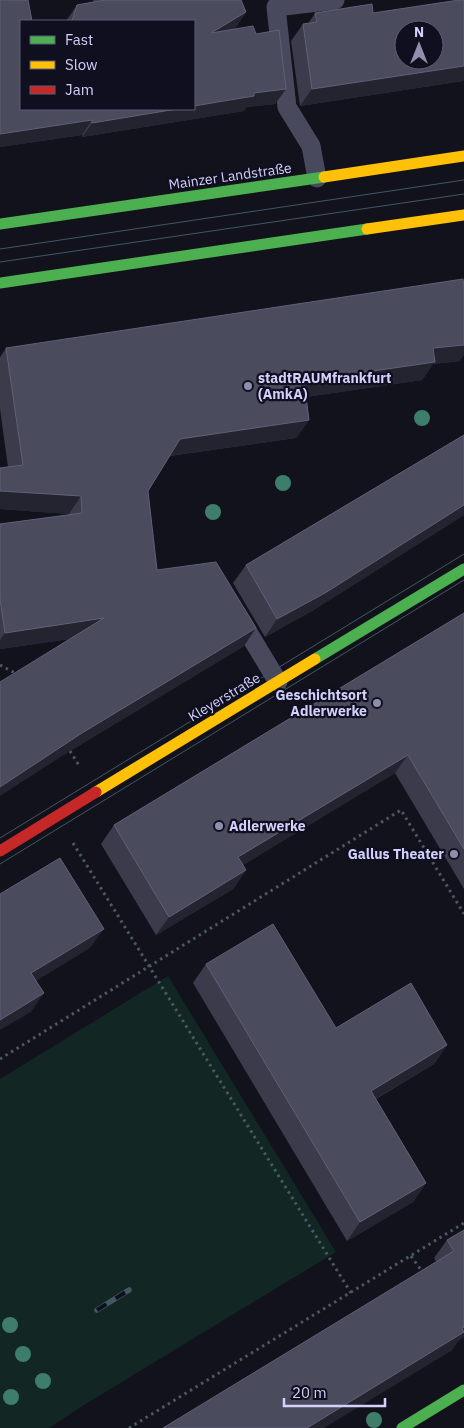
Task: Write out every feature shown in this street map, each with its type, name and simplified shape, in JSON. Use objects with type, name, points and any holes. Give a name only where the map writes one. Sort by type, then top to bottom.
[{"type":"main road","name":"Mainzer Landstraße","points":[[0,224],[464,156]]},
{"type":"main road","points":[[0,283],[464,215]]},
{"type":"main road","name":"Kleyerstraße","points":[[0,851],[464,569]]},
{"type":"main road","points":[[402,1428],[464,1390]]},
{"type":"lane","points":[[317,178],[311,146],[287,107],[276,4],[335,0]]},
{"type":"lane","points":[[227,596],[278,682]]},
{"type":"path","points":[[0,665],[26,678]]},
{"type":"path","points":[[0,1059],[400,810],[464,914]]},
{"type":"path","points":[[57,816],[351,1293]]},
{"type":"path","points":[[129,1428],[464,1223]]},
{"type":"path","points":[[412,1256],[428,1279]]},
{"type":"green space","points":[[168,976],[336,1252],[49,1428],[0,1428],[0,1079]]},
{"type":"building","points":[[0,0],[28,0],[32,20],[20,20],[20,110],[171,110],[92,123],[92,120],[0,134]]},
{"type":"building","points":[[105,0],[241,0],[246,12],[211,33],[253,26],[256,34],[279,30],[286,89],[254,93],[254,96],[195,106],[195,20],[72,20],[77,5]]},
{"type":"building","points":[[464,0],[464,66],[444,69],[444,20],[394,20],[394,70],[438,70],[312,89],[303,24],[317,22],[315,13],[372,4],[373,13]]},
{"type":"building","points":[[463,279],[464,345],[433,348],[435,362],[304,381],[309,420],[180,439],[148,491],[157,570],[216,562],[256,628],[82,733],[0,787],[0,682],[104,618],[5,633],[0,599],[0,524],[82,513],[81,496],[0,491],[0,468],[23,465],[6,348]]},
{"type":"building","points":[[464,435],[464,505],[325,593],[277,619],[246,565]]},
{"type":"building","points":[[464,613],[464,849],[408,755],[238,857],[246,870],[169,917],[114,825]]},
{"type":"building","points":[[60,858],[104,929],[31,973],[44,993],[0,1020],[0,894]]},
{"type":"building","points":[[273,924],[336,1028],[411,983],[447,1045],[371,1091],[426,1183],[360,1222],[206,964]]},
{"type":"building","points":[[464,1230],[464,1327],[462,1328],[464,1332],[307,1428],[163,1428],[454,1251],[447,1240]]},
{"type":"tram line","points":[[0,249],[464,180]]},
{"type":"tram line","points":[[0,262],[464,194]]},
{"type":"tram line","points":[[0,838],[464,554]]},
{"type":"tram line","points":[[0,864],[464,580]]},
{"type":"railway","points":[[97,1310],[129,1290]]},
{"type":"traffic: fast","points":[[0,224],[324,177]]},
{"type":"traffic: fast","points":[[0,283],[367,229]]},
{"type":"traffic: fast","points":[[315,659],[464,569]]},
{"type":"traffic: fast","points":[[402,1428],[464,1390]]},
{"type":"traffic: slow","points":[[324,177],[464,156]]},
{"type":"traffic: slow","points":[[367,229],[464,215]]},
{"type":"traffic: slow","points":[[96,792],[315,659]]},
{"type":"traffic: jam","points":[[0,851],[96,792]]},
{"type":"place","name":"stadtRAUMfrankfurt (AmkA)","points":[[248,386]]},
{"type":"place","name":"Geschichtsort Adlerwerke","points":[[377,703]]},
{"type":"place","name":"Adlerwerke","points":[[219,826]]},
{"type":"place","name":"Gallus Theater","points":[[454,854]]}]
